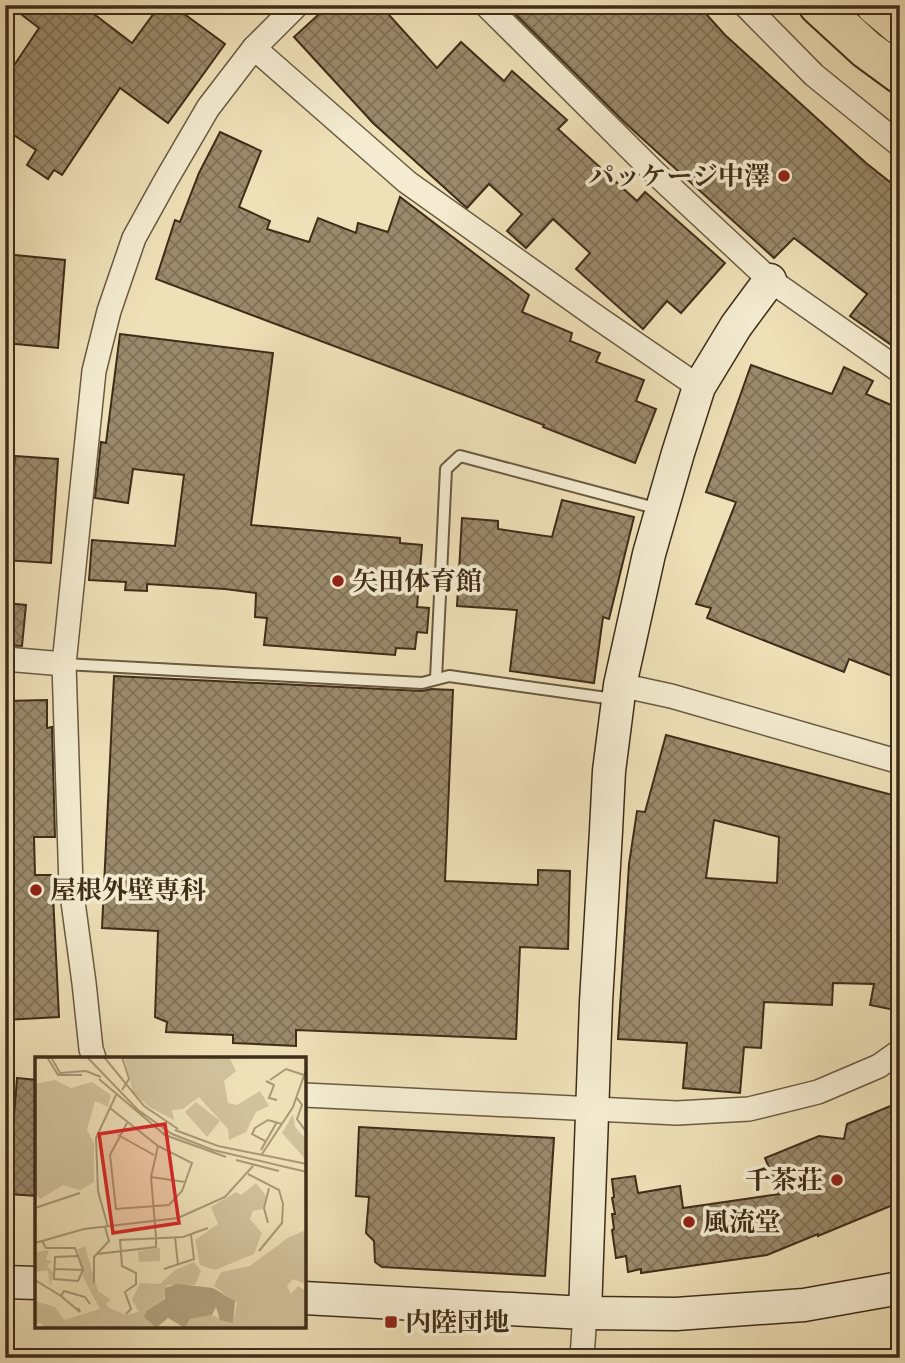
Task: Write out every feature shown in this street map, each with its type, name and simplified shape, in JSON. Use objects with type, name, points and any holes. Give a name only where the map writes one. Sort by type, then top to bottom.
[{"type":"highway","points":[[818,5],[900,80]]},
{"type":"highway","points":[[875,5],[900,26]]},
{"type":"highway","points":[[866,49],[900,74]]},
{"type":"street","points":[[93,1057],[71,887],[64,664],[94,371],[109,311],[134,238],[208,108],[254,48],[297,5]]},
{"type":"street","points":[[486,5],[643,161],[769,280],[900,372]]},
{"type":"street","points":[[745,5],[814,75],[900,145]]},
{"type":"street","points":[[254,48],[407,182],[597,318],[699,387]]},
{"type":"street","points":[[582,1358],[606,819],[619,692],[649,554],[699,387],[736,326],[769,280]]},
{"type":"street","points":[[5,659],[64,664]]},
{"type":"street","points":[[619,692],[671,696],[900,762]]},
{"type":"street","points":[[306,1095],[677,1113],[749,1110],[818,1092],[879,1066],[900,1051]]},
{"type":"street","points":[[5,1282],[35,1283]]},
{"type":"street","points":[[306,1298],[585,1313],[676,1314],[791,1306],[900,1288]]},
{"type":"lane","points":[[436,680],[446,469],[460,456],[662,510]]},
{"type":"lane","points":[[64,664],[422,683],[449,676],[619,692]]},
{"type":"building","points":[[9,5],[82,5],[132,43],[160,5],[172,5],[225,44],[168,123],[120,88],[62,175],[54,170],[48,179],[27,165],[36,150],[5,129],[5,79],[39,28]]},
{"type":"building","points":[[329,5],[380,5],[437,68],[461,42],[504,81],[512,71],[567,120],[558,129],[637,201],[645,192],[725,263],[681,313],[667,301],[643,329],[576,269],[590,253],[553,219],[526,248],[507,231],[522,214],[489,184],[467,208],[373,123],[294,37]]},
{"type":"building","name":"パッケージ中澤","points":[[506,5],[698,5],[725,35],[866,163],[900,190],[900,351],[850,316],[867,294],[794,238],[774,258],[624,122]]},
{"type":"building","points":[[220,132],[261,151],[239,207],[270,221],[267,229],[309,242],[318,218],[356,233],[358,223],[388,232],[400,197],[529,295],[522,312],[572,333],[570,341],[600,353],[596,362],[644,380],[636,401],[656,409],[635,463],[543,427],[544,425],[156,279],[175,220],[180,222],[199,173]]},
{"type":"building","points":[[5,254],[65,260],[58,348],[5,343]]},
{"type":"building","points":[[120,334],[273,353],[251,525],[400,538],[400,543],[422,545],[417,607],[429,608],[427,633],[417,632],[415,649],[396,648],[395,655],[264,645],[267,618],[255,617],[256,593],[147,584],[147,591],[125,590],[126,582],[89,580],[92,540],[175,546],[184,475],[133,469],[128,503],[95,498],[101,442],[106,443]]},
{"type":"building","points":[[751,365],[832,394],[844,367],[873,381],[866,394],[900,409],[900,679],[849,659],[844,672],[707,618],[711,608],[696,604],[736,502],[706,492]]},
{"type":"building","points":[[15,456],[58,459],[51,563],[5,560],[5,467],[14,468]]},
{"type":"building","points":[[562,500],[634,517],[609,619],[603,617],[594,683],[510,671],[517,610],[457,606],[462,518],[498,521],[498,529],[552,537]]},
{"type":"building","points":[[5,603],[26,605],[22,646],[5,645]]},
{"type":"building","points":[[114,676],[422,691],[453,690],[445,881],[538,885],[538,870],[570,871],[568,949],[520,947],[516,1039],[296,1030],[296,1046],[233,1043],[233,1035],[166,1032],[167,1022],[155,1017],[158,931],[102,928]]},
{"type":"building","points":[[47,700],[47,728],[52,727],[55,837],[34,837],[35,875],[52,875],[59,1017],[5,1020],[5,701]]},
{"type":"building","points":[[666,735],[900,797],[900,1011],[870,1005],[874,984],[833,983],[832,1005],[764,1002],[761,1048],[744,1047],[740,1093],[683,1088],[687,1043],[618,1039],[629,864],[637,811],[645,812]],"holes":[[[714,820],[779,837],[777,883],[706,878]]]},
{"type":"building","points":[[17,1078],[35,1080],[35,1196],[8,1194]]},
{"type":"building","points":[[900,1102],[900,1202],[767,1255],[641,1273],[641,1269],[628,1272],[626,1256],[616,1258],[612,1230],[612,1214],[615,1214],[612,1179],[635,1176],[638,1193],[680,1186],[683,1208],[780,1194],[765,1158],[819,1136],[844,1139],[847,1124]]},
{"type":"building","points":[[359,1127],[554,1138],[545,1276],[382,1267],[375,1262],[374,1241],[366,1233],[369,1197],[356,1196]]},
{"type":"place","name":"パッケージ中澤","points":[[784,176]]},
{"type":"place","name":"矢田体育館","points":[[338,581]]},
{"type":"place","name":"屋根外壁専科","points":[[36,890]]},
{"type":"place","name":"千茶荘","points":[[837,1180]]},
{"type":"place","name":"風流堂","points":[[689,1222]]},
{"type":"place","name":"内陸団地","points":[[391,1322]]}]
